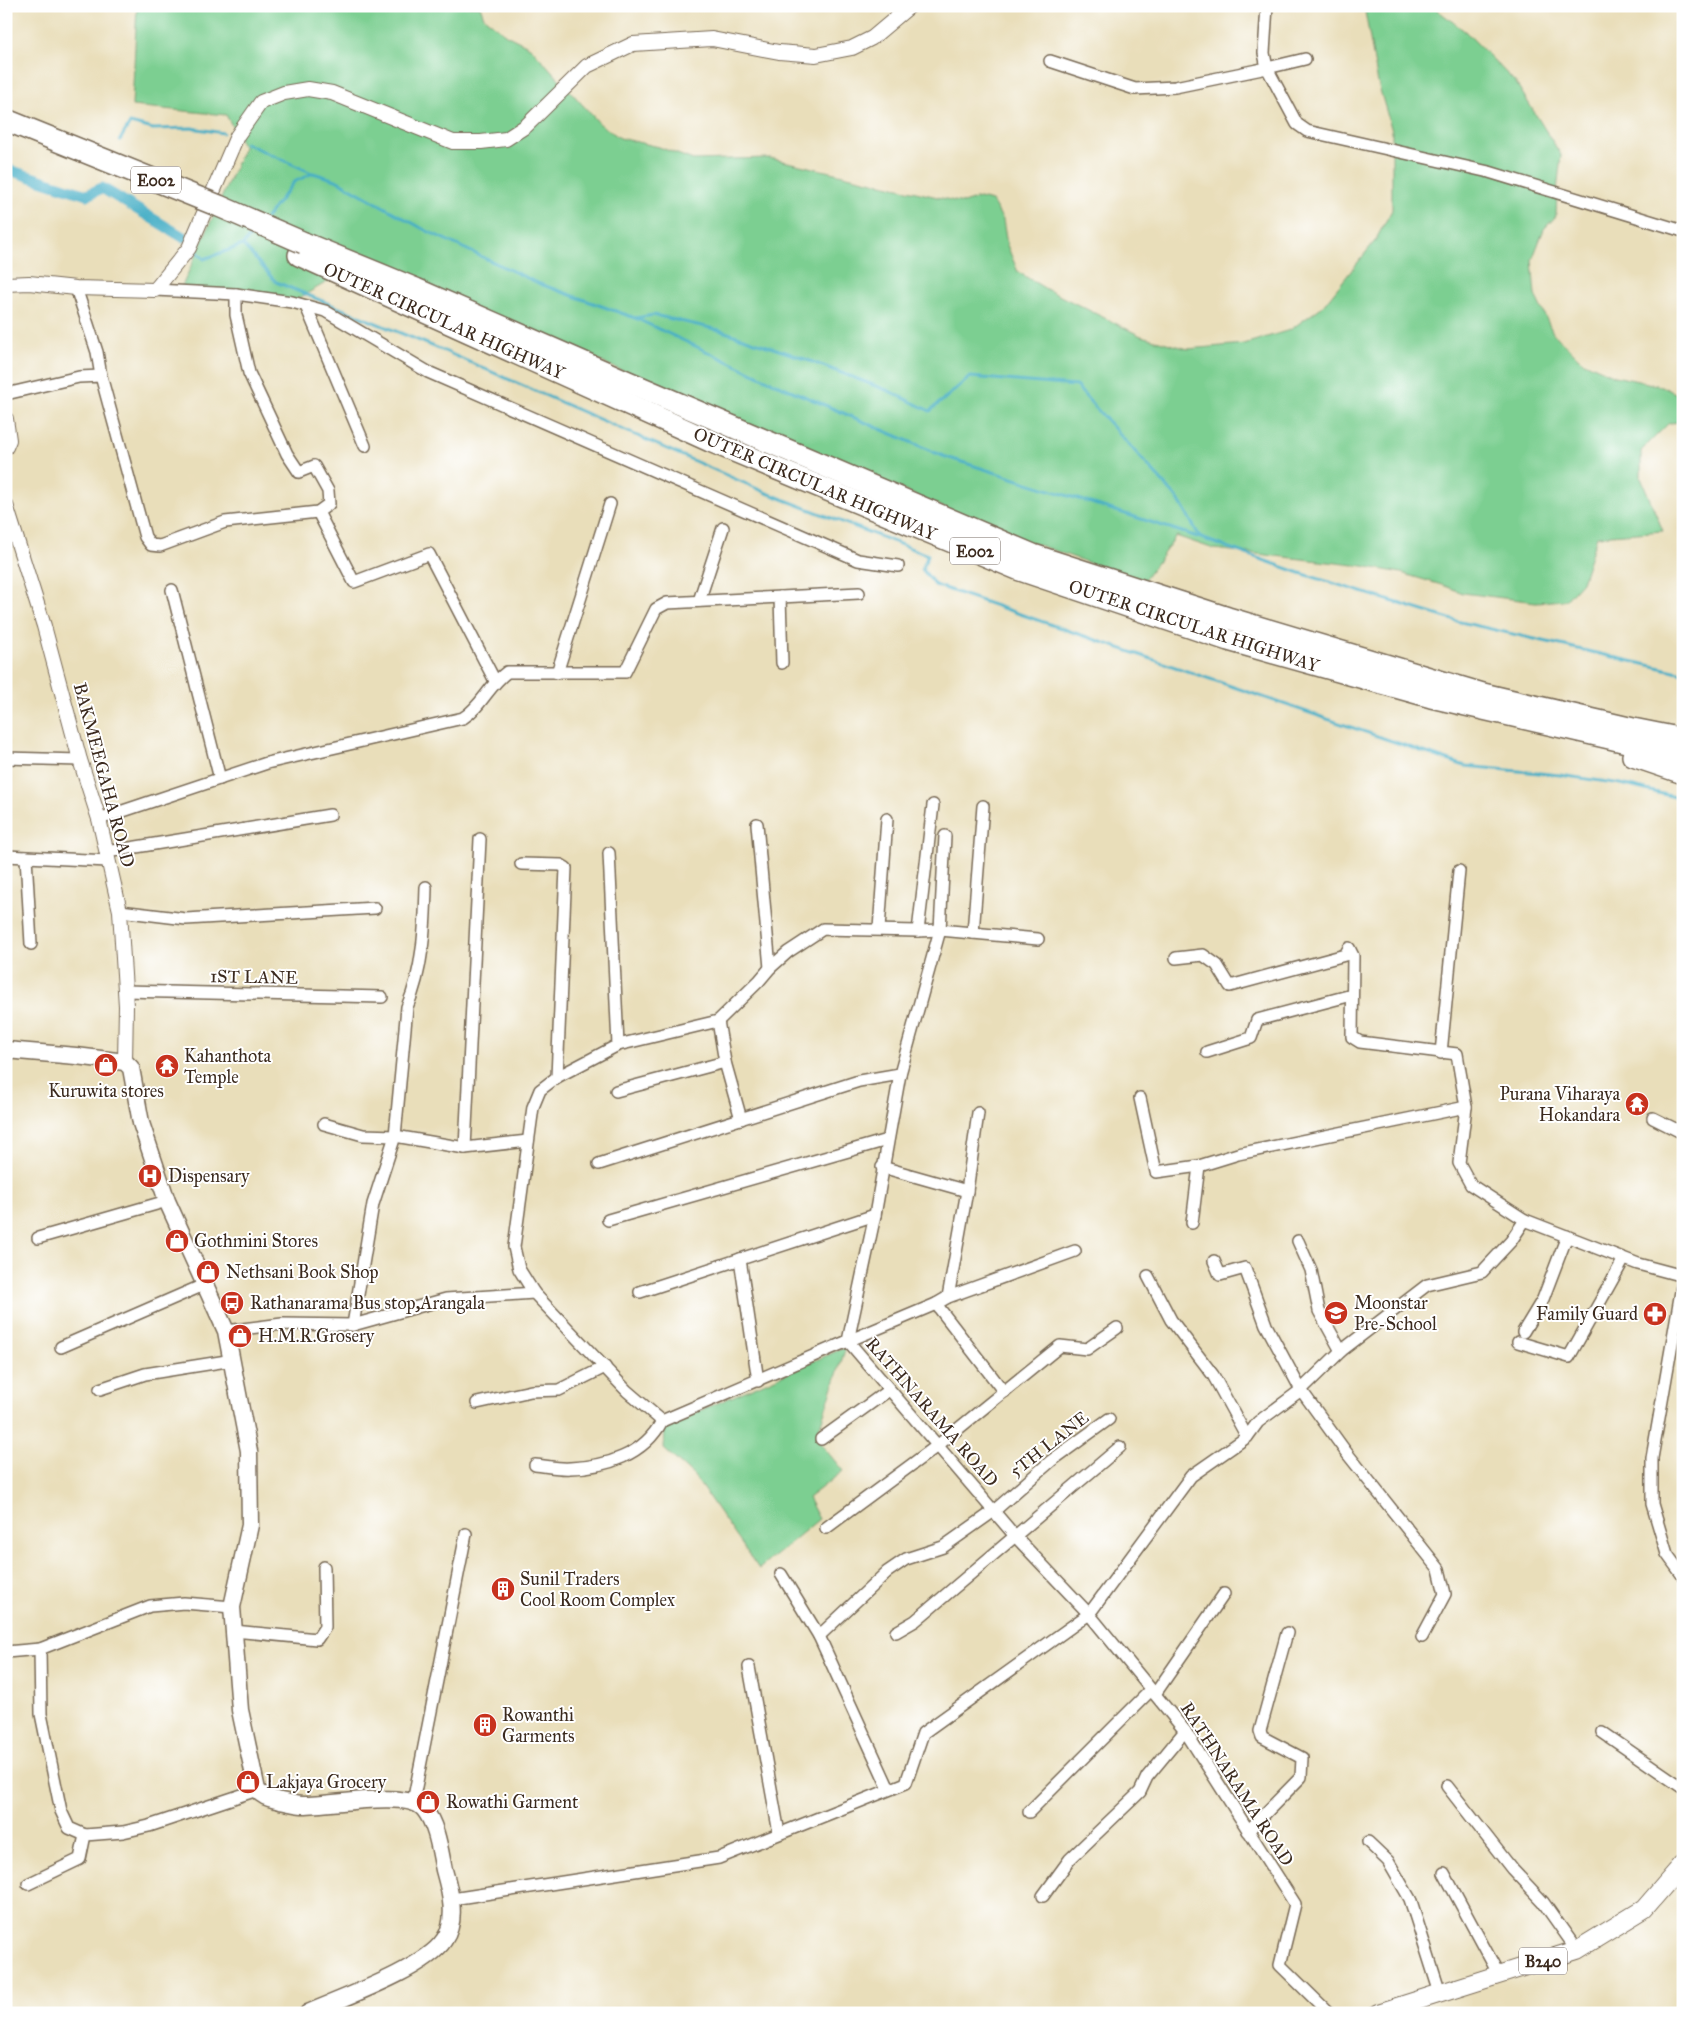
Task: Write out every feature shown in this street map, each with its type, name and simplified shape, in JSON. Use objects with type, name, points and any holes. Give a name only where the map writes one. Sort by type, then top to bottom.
[{"type":"highway","name":"OUTER CIRCULAR HIGHWAY","points":[[6,120],[210,202],[302,249],[710,441],[1020,570],[1228,640],[1432,697],[1520,719],[1683,755]]},
{"type":"highway","name":"OUTER CIRCULAR HIGHWAY","points":[[6,135],[302,249],[416,289],[1033,555],[1228,618],[1483,694],[1683,739]]},
{"type":"highway","points":[[1520,719],[1683,773]]},
{"type":"highway","points":[[1633,729],[1683,731]]},
{"type":"main road","points":[[6,1050],[125,1062],[131,1068],[141,1122],[167,1201],[226,1331],[249,1451],[250,1525],[232,1606],[240,1710],[257,1790],[263,1797],[301,1805],[387,1799],[414,1802],[424,1809],[434,1827],[452,1900],[450,1923],[445,1940],[427,1957],[396,1974],[308,2013]]},
{"type":"main road","name":"B240","points":[[1378,2013],[1420,2007],[1440,1993],[1577,1950],[1644,1909],[1683,1864]]},
{"type":"street","points":[[155,290],[189,248],[237,136],[261,102],[284,93],[308,89],[332,93],[453,142],[506,140],[526,126],[587,66],[633,44],[712,39],[779,52],[816,55],[852,48],[872,38],[910,6]]},
{"type":"street","points":[[1267,6],[1264,53],[1267,68],[1298,124],[1307,131],[1489,172],[1683,231]]},
{"type":"street","points":[[1050,61],[1135,89],[1175,87],[1305,59]]},
{"type":"street","points":[[6,284],[30,282],[76,288],[236,294],[292,302],[325,312],[428,372],[858,560],[898,566]]},
{"type":"street","points":[[76,288],[97,352],[101,376],[145,536],[151,546],[160,546],[225,522],[318,512],[329,504],[328,491],[314,466],[299,472],[287,454],[249,373],[236,314],[236,294]]},
{"type":"street","points":[[306,306],[365,446]]},
{"type":"street","points":[[6,394],[79,377],[101,376]]},
{"type":"street","points":[[6,419],[9,440],[6,447]]},
{"type":"street","points":[[558,673],[610,504]]},
{"type":"street","name":"BAKMEEGAHA ROAD","points":[[6,506],[44,626],[80,760],[99,819],[120,911],[125,1062]]},
{"type":"street","points":[[318,512],[354,582],[429,554],[495,681]]},
{"type":"street","points":[[699,601],[723,528]]},
{"type":"street","points":[[172,590],[220,779]]},
{"type":"street","points":[[99,819],[267,763],[463,718],[474,711],[495,681],[507,672],[624,672],[656,609],[666,602],[859,593]]},
{"type":"street","points":[[780,597],[782,663]]},
{"type":"street","points":[[6,758],[80,760]]},
{"type":"street","points":[[918,931],[933,805]]},
{"type":"street","points":[[974,933],[983,806]]},
{"type":"street","points":[[6,856],[107,856],[330,815]]},
{"type":"street","points":[[880,929],[888,819]]},
{"type":"street","points":[[757,824],[770,968]]},
{"type":"street","points":[[848,1341],[875,1215],[900,1074],[940,930],[945,836]]},
{"type":"street","points":[[465,1148],[480,839]]},
{"type":"street","points":[[609,853],[618,1045]]},
{"type":"street","points":[[26,857],[31,944]]},
{"type":"street","points":[[521,864],[561,865],[566,868],[557,1077]]},
{"type":"street","points":[[1441,1053],[1459,871]]},
{"type":"street","points":[[354,1325],[373,1204],[395,1136],[407,1007],[414,990],[426,928],[426,887]]},
{"type":"street","points":[[120,911],[186,919],[375,908]]},
{"type":"street","points":[[535,1465],[569,1468],[604,1464],[639,1450],[655,1435],[662,1421],[627,1392],[534,1294],[519,1269],[514,1247],[533,1107],[540,1090],[557,1077],[618,1045],[718,1021],[788,952],[823,929],[940,930],[1038,939]]},
{"type":"street","points":[[1176,958],[1203,954],[1217,965],[1230,986],[1345,955],[1349,948],[1353,956],[1352,1037],[1360,1042],[1457,1054],[1466,1107],[1458,1163],[1470,1184],[1525,1220],[1624,1259],[1683,1278],[1652,1458],[1652,1504],[1667,1554],[1683,1576]]},
{"type":"street","name":"1ST LANE","points":[[124,991],[382,997]]},
{"type":"street","points":[[1208,1052],[1251,1038],[1256,1020],[1352,996]]},
{"type":"street","points":[[718,1021],[725,1062],[741,1119]]},
{"type":"street","points":[[616,1090],[725,1062]]},
{"type":"street","points":[[599,1164],[859,1081],[900,1074]]},
{"type":"street","points":[[1140,1098],[1156,1172],[1199,1166],[1238,1154],[1466,1107]]},
{"type":"street","points":[[948,1297],[967,1191],[978,1113]]},
{"type":"street","points":[[1653,1118],[1683,1133]]},
{"type":"street","points":[[324,1124],[363,1135],[395,1136],[465,1148],[528,1141]]},
{"type":"street","points":[[608,1220],[887,1140]]},
{"type":"street","points":[[1192,1223],[1199,1166]]},
{"type":"street","points":[[882,1168],[967,1191]]},
{"type":"street","points":[[38,1238],[167,1201]]},
{"type":"street","points":[[640,1292],[875,1215]]},
{"type":"street","points":[[452,1900],[719,1858],[906,1782],[923,1733],[1089,1614],[1191,1476],[1247,1436],[1258,1422],[1301,1390],[1341,1351],[1427,1285],[1482,1272],[1511,1241],[1525,1220]]},
{"type":"street","points":[[1567,1236],[1543,1299],[1521,1337],[1569,1357],[1624,1259]]},
{"type":"street","points":[[1298,1241],[1311,1270],[1319,1311],[1341,1351]]},
{"type":"street","points":[[848,1341],[936,1304],[948,1297],[1075,1251]]},
{"type":"street","points":[[740,1259],[758,1381]]},
{"type":"street","points":[[1214,1260],[1220,1275],[1245,1268],[1266,1325],[1301,1390],[1346,1452],[1439,1569],[1445,1594],[1422,1637]]},
{"type":"street","points":[[1148,1276],[1171,1320],[1213,1375],[1247,1436]]},
{"type":"street","points":[[61,1347],[206,1284]]},
{"type":"street","points":[[226,1331],[282,1324],[354,1325],[446,1299],[534,1294]]},
{"type":"street","points":[[936,1304],[1004,1392]]},
{"type":"street","points":[[826,1528],[937,1446],[1060,1346],[1087,1348],[1117,1328]]},
{"type":"street","name":"RATHNARAMA ROAD","points":[[662,1421],[848,1341],[1015,1536],[1089,1614],[1185,1731],[1295,1904],[1280,1965],[1329,2013]]},
{"type":"street","points":[[100,1389],[145,1374],[233,1360]]},
{"type":"street","points":[[477,1404],[531,1391],[559,1390],[605,1367]]},
{"type":"street","points":[[821,1439],[889,1390]]},
{"type":"street","name":"5TH LANE","points":[[819,1636],[887,1572],[906,1559],[943,1547],[994,1511],[1051,1461],[1109,1419]]},
{"type":"street","points":[[896,1632],[915,1621],[1120,1447]]},
{"type":"street","points":[[414,1802],[466,1534]]},
{"type":"street","points":[[234,1631],[317,1640],[325,1627],[324,1567]]},
{"type":"street","points":[[780,1574],[819,1636],[890,1789]]},
{"type":"street","points":[[1028,1812],[1153,1692],[1224,1594]]},
{"type":"street","points":[[6,1652],[40,1648],[150,1606],[184,1603],[232,1606]]},
{"type":"street","points":[[1248,1830],[1301,1777],[1302,1758],[1262,1737],[1260,1731],[1288,1633]]},
{"type":"street","points":[[40,1648],[41,1714],[61,1811],[69,1828],[85,1835],[123,1832],[149,1826],[257,1790]]},
{"type":"street","points":[[749,1667],[779,1834]]},
{"type":"street","points":[[1043,1896],[1070,1859],[1140,1792],[1147,1777],[1185,1731]]},
{"type":"street","points":[[1602,1732],[1683,1788]]},
{"type":"street","points":[[1446,1786],[1512,1869],[1543,1902],[1577,1950]]},
{"type":"street","points":[[28,1884],[80,1859],[85,1835]]},
{"type":"street","points":[[1368,1842],[1388,1861],[1410,1898],[1440,1993]]},
{"type":"street","points":[[1444,1873],[1499,1975]]},
{"type":"green space","points":[[137,6],[480,6],[484,17],[506,35],[530,47],[600,124],[620,138],[659,147],[693,160],[770,158],[963,203],[979,198],[992,201],[1003,220],[1007,245],[1018,272],[1046,289],[1141,336],[1188,349],[1244,344],[1290,330],[1323,306],[1375,241],[1392,210],[1392,131],[1378,83],[1364,6],[1432,6],[1466,32],[1516,83],[1561,155],[1556,216],[1544,229],[1532,260],[1535,295],[1553,333],[1582,361],[1615,376],[1661,386],[1683,397],[1683,422],[1669,423],[1641,451],[1641,478],[1663,531],[1597,536],[1582,582],[1566,600],[1536,602],[1463,593],[1401,573],[1363,566],[1214,549],[1176,536],[1143,582],[999,531],[364,261],[292,302],[180,291],[244,147],[226,115],[132,106]]},
{"type":"green space","points":[[846,1347],[816,1438],[843,1471],[808,1498],[819,1519],[759,1569],[694,1476],[664,1449],[665,1426]]},
{"type":"waterway","points":[[120,140],[130,123],[153,129],[192,128],[223,133]]},
{"type":"waterway","points":[[245,143],[312,173]]},
{"type":"waterway","points":[[6,169],[87,195],[102,188],[183,237]]},
{"type":"waterway","points":[[266,218],[294,182],[313,173],[336,180],[425,230],[540,284],[635,318],[783,387],[943,456],[1201,538],[1300,573],[1456,621],[1683,673]]},
{"type":"waterway","points":[[243,245],[255,230]]},
{"type":"waterway","points":[[183,237],[188,242]]},
{"type":"waterway","points":[[194,248],[204,259],[243,245],[276,282],[442,350],[767,493],[928,555],[922,569],[935,585],[1465,766],[1560,775],[1621,784],[1683,799]]},
{"type":"waterway","points":[[635,318],[654,315],[719,330],[794,355],[889,391],[930,411],[970,377],[1076,386],[1178,499],[1200,537]]},
{"type":"place","name":"Kuruwita stores","points":[[106,1065]]},
{"type":"place","name":"Kahanthota Temple","points":[[167,1066]]},
{"type":"place","name":"Purana Viharaya Hokandara","points":[[1637,1104]]},
{"type":"place","name":"Dispensary","points":[[150,1176]]},
{"type":"place","name":"Gothmini Stores","points":[[177,1241]]},
{"type":"place","name":"Nethsani Book Shop","points":[[208,1272]]},
{"type":"place","name":"Rathanarama Bus stop,Arangala","points":[[232,1303]]},
{"type":"place","name":"Moonstar Pre-School","points":[[1336,1313]]},
{"type":"place","name":"Family Guard","points":[[1655,1314]]},
{"type":"place","name":"H.M.R.Grosery","points":[[240,1336]]},
{"type":"place","name":"Sunil Traders Cool Room Complex","points":[[503,1589]]},
{"type":"place","name":"Rowanthi Garments","points":[[485,1725]]},
{"type":"place","name":"Lakjaya Grocery","points":[[248,1782]]},
{"type":"place","name":"Rowathi Garment","points":[[428,1802]]}]
